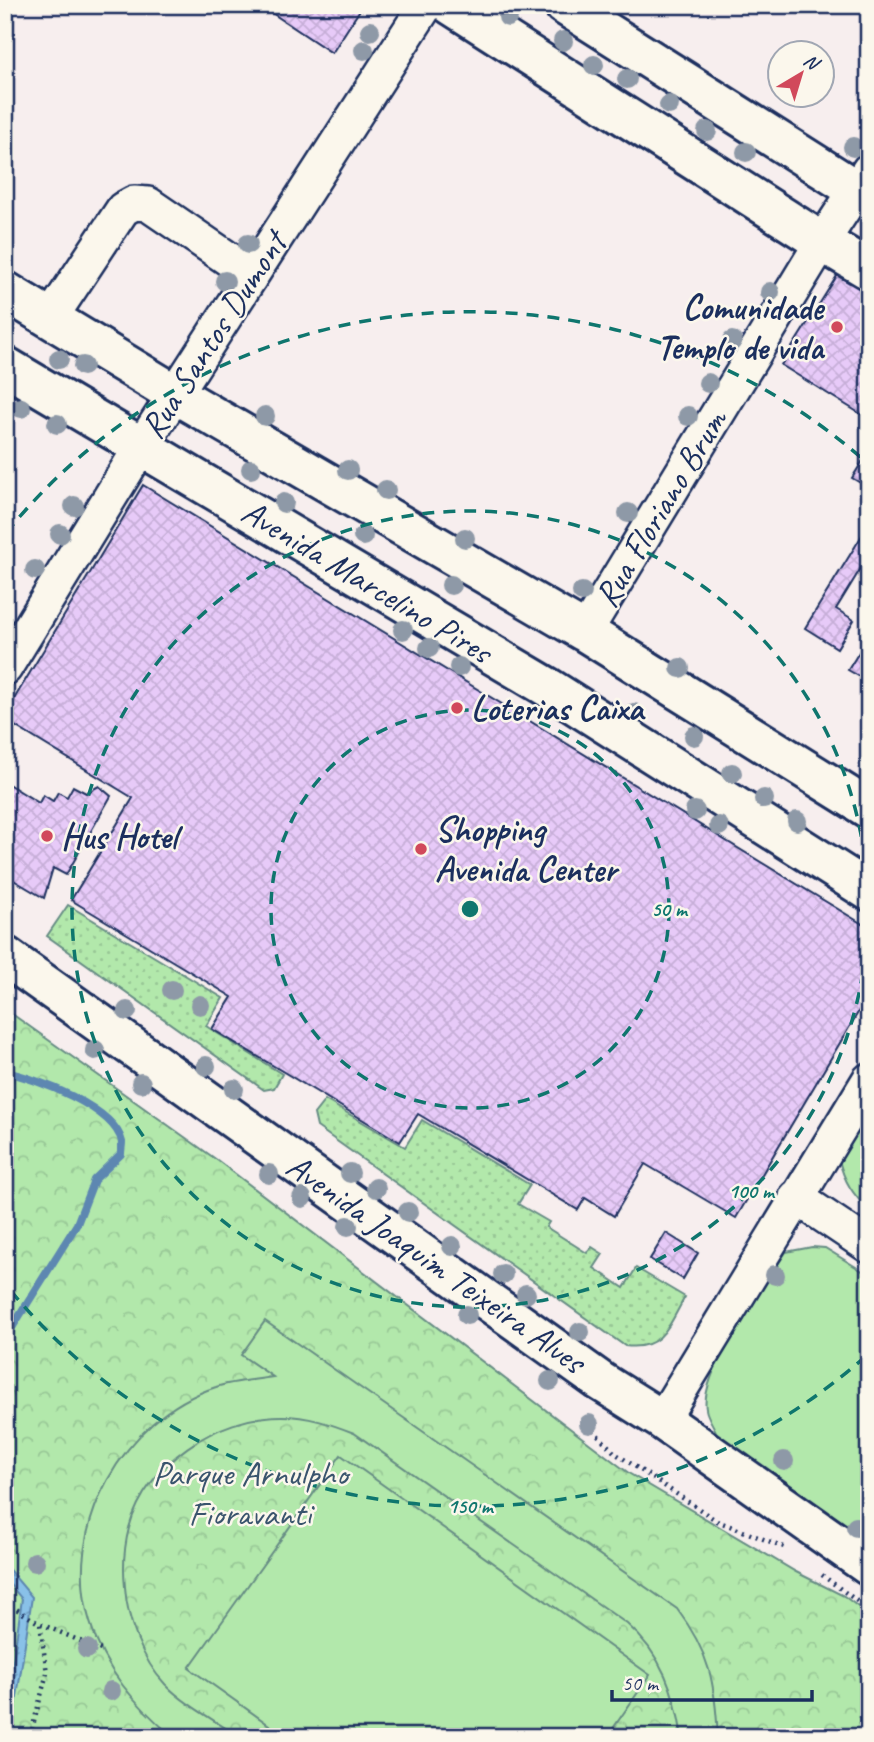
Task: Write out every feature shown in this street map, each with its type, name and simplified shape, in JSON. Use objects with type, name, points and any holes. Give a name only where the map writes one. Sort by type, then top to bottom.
[{"type":"main road","points":[[451,5],[822,243],[869,270]]},
{"type":"main road","points":[[564,5],[865,186]]},
{"type":"main road","name":"Avenida Marcelino Pires","points":[[5,291],[175,394],[585,632],[869,809]]},
{"type":"main road","name":"Avenida Marcelino Pires","points":[[5,366],[549,688],[869,891]]},
{"type":"main road","name":"Avenida Joaquim Teixeira Alves","points":[[5,957],[589,1373],[662,1420],[869,1566]]},
{"type":"street","name":"Rua Santos Dumont","points":[[5,668],[141,447],[426,5]]},
{"type":"street","name":"Rua Floriano Brum","points":[[585,632],[822,243],[865,186]]},
{"type":"street","points":[[50,318],[123,209],[134,203],[148,205],[252,275]]},
{"type":"street","points":[[662,1420],[869,1080]]},
{"type":"street","points":[[796,1197],[869,1246]]},
{"type":"path","points":[[593,1430],[615,1453],[716,1521],[783,1547],[793,1554]]},
{"type":"path","points":[[813,1569],[869,1610]]},
{"type":"path","points":[[5,1602],[40,1624],[101,1650]]},
{"type":"path","points":[[30,1737],[47,1673],[40,1624]]},
{"type":"green space","points":[[68,905],[223,998],[206,1026],[282,1074],[274,1088],[264,1090],[47,936]]},
{"type":"green space","name":"Parque Arnulpho Fioravanti","points":[[5,1009],[217,1160],[630,1474],[796,1572],[844,1596],[869,1615],[869,1737],[5,1737]]},
{"type":"green space","points":[[325,1100],[405,1147],[422,1120],[530,1185],[518,1204],[549,1222],[546,1227],[587,1253],[592,1247],[603,1254],[594,1268],[624,1288],[636,1268],[685,1297],[669,1326],[656,1340],[648,1344],[625,1346],[317,1127],[314,1114]]},
{"type":"green space","points":[[869,1114],[869,1210],[850,1187],[839,1160]]},
{"type":"green space","points":[[812,1247],[825,1248],[869,1275],[869,1541],[717,1434],[706,1409],[707,1393],[713,1374],[750,1307],[786,1252]]},
{"type":"green space","points":[[265,1321],[677,1609],[697,1640],[709,1669],[718,1737],[682,1737],[665,1675],[649,1648],[627,1624],[354,1433],[319,1421],[282,1416],[233,1424],[187,1448],[151,1483],[138,1505],[127,1535],[124,1565],[126,1599],[137,1638],[149,1663],[173,1692],[239,1737],[173,1737],[159,1725],[123,1686],[104,1656],[90,1622],[83,1586],[84,1550],[93,1514],[107,1480],[128,1450],[153,1423],[183,1402],[216,1387],[273,1377],[241,1355]]},
{"type":"green space","points":[[341,1455],[650,1675],[607,1737],[286,1737],[189,1668]]},
{"type":"water","points":[[5,1565],[32,1597],[11,1737],[5,1737],[5,1717],[22,1599],[5,1579]]},
{"type":"building","points":[[260,5],[363,5],[332,53]]},
{"type":"building","name":"Comunidade Templo de vida","points":[[840,271],[869,289],[869,419],[781,365]]},
{"type":"building","name":"Comunidade Templo de vida","points":[[869,451],[869,488],[852,478]]},
{"type":"building","name":"Shopping Avenida Center","points":[[143,485],[869,928],[869,994],[736,1218],[645,1164],[614,1216],[585,1198],[578,1210],[418,1114],[400,1142],[212,1029],[232,997],[71,900],[133,798],[5,720],[5,714]]},
{"type":"building","points":[[869,524],[869,555],[836,609],[854,620],[837,648],[805,628]]},
{"type":"building","points":[[869,636],[869,682],[848,670]]},
{"type":"building","name":"Hus Hotel","points":[[5,782],[39,803],[43,795],[53,801],[58,792],[67,797],[73,786],[86,793],[99,786],[111,796],[66,875],[53,868],[44,898],[5,875]]},
{"type":"building","points":[[666,1233],[698,1253],[683,1279],[650,1259]]},
{"type":"waterway","points":[[5,1072],[54,1088],[90,1106],[116,1129],[122,1142],[121,1154],[94,1180],[77,1224],[5,1339]]},
{"type":"place","name":"Comunidade Templo de vida","points":[[837,327]]},
{"type":"place","name":"Loterias Caixa","points":[[457,708]]},
{"type":"place","name":"Hus Hotel","points":[[47,836]]},
{"type":"place","name":"Shopping Avenida Center","points":[[421,849]]}]
